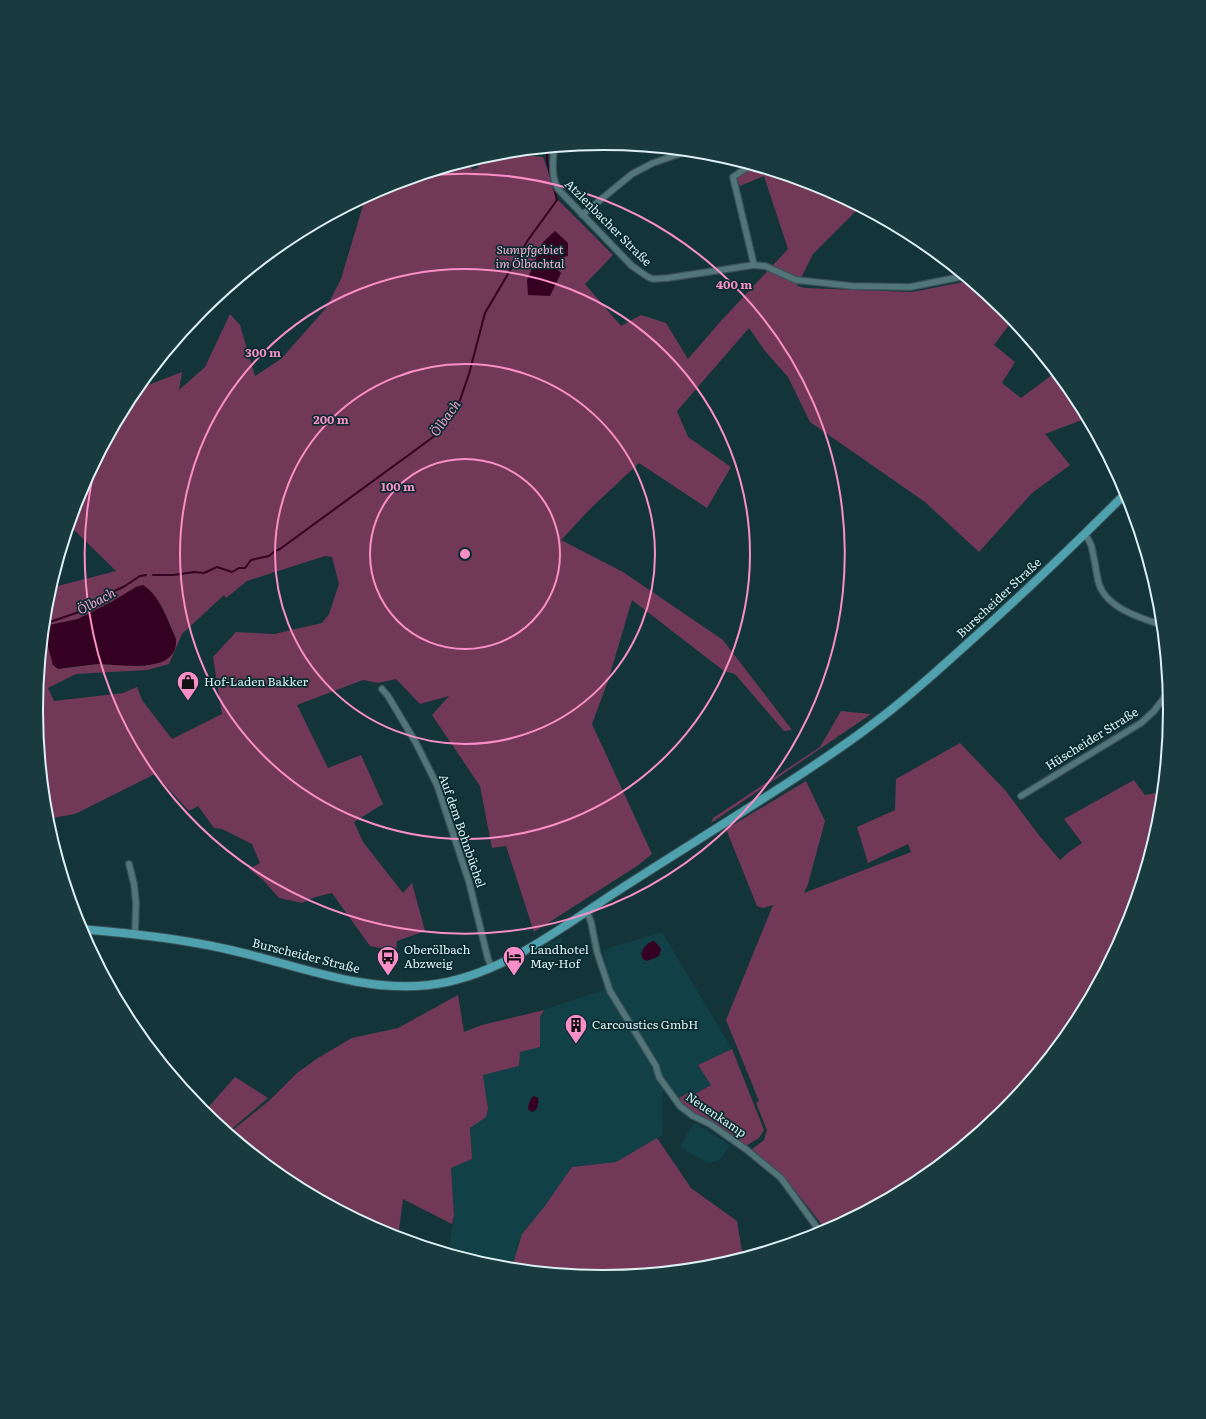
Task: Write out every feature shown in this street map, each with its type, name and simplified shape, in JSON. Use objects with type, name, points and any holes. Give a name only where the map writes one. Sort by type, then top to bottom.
[{"type":"main road","name":"Burscheider Straße","points":[[89,930],[135,934],[226,948],[363,983],[418,986],[458,979],[492,968],[587,912],[818,763],[884,716],[943,666],[1121,498]]},
{"type":"street","name":"Atzlenbacher Straße","points":[[554,152],[555,184],[558,189],[632,266],[653,279],[754,265],[765,266],[796,280],[852,286],[910,287],[959,277]]},
{"type":"street","points":[[582,215],[632,174],[653,163],[678,154]]},
{"type":"street","points":[[746,168],[733,177],[754,265]]},
{"type":"street","points":[[1084,534],[1090,541],[1099,585],[1105,594],[1126,612],[1156,623]]},
{"type":"street","name":"Auf dem Bohnbüchel","points":[[382,689],[388,696],[416,744],[437,785],[468,882],[488,959],[492,968]]},
{"type":"street","name":"Hüscheider Straße","points":[[1020,796],[1141,723],[1154,712],[1163,700]]},
{"type":"street","points":[[129,864],[134,884],[136,903],[135,934]]},
{"type":"street","name":"Neuenkamp","points":[[587,912],[610,990],[617,1004],[656,1066],[659,1077],[680,1106],[693,1116],[710,1124],[747,1150],[781,1178],[817,1227]]},
{"type":"shaded area","points":[[555,231],[568,243],[568,256],[560,258],[555,267],[561,273],[550,296],[528,295],[527,280],[543,242]]},
{"type":"shaded area","points":[[143,585],[160,603],[175,636],[176,643],[173,653],[166,660],[156,664],[144,666],[98,664],[58,669],[53,665],[47,643],[50,625],[78,619],[136,587]]},
{"type":"shaded area","points":[[662,932],[732,1049],[698,1065],[711,1085],[693,1095],[677,1099],[663,1089],[662,1135],[616,1162],[572,1167],[544,1207],[522,1234],[513,1262],[449,1247],[454,1215],[451,1168],[472,1159],[470,1128],[488,1109],[483,1075],[518,1066],[519,1052],[540,1047],[540,1017],[544,1010],[603,990],[607,976],[603,950]]},
{"type":"shaded area","points":[[560,938],[568,955],[535,952]]},
{"type":"shaded area","points":[[654,941],[661,949],[659,956],[647,961],[643,959],[641,954],[643,949],[649,943]]},
{"type":"shaded area","points":[[534,1096],[538,1098],[538,1104],[536,1110],[532,1112],[528,1109],[528,1107],[530,1100]]},
{"type":"shaded area","points":[[694,1123],[730,1145],[721,1159],[708,1163],[680,1147]]},
{"type":"green space","name":"Sumpfgebiet im Ölbachtal","points":[[523,155],[543,157],[558,200],[613,255],[585,284],[621,326],[641,315],[666,323],[688,359],[720,322],[788,249],[764,176],[740,186],[737,178],[749,169],[783,179],[817,192],[857,210],[813,254],[797,286],[806,288],[911,292],[964,282],[1009,325],[994,345],[1015,362],[1002,383],[1021,398],[1052,375],[1069,398],[1082,420],[1045,434],[1070,465],[1032,493],[979,552],[925,502],[810,422],[788,377],[765,351],[749,328],[677,411],[688,437],[731,467],[707,508],[639,463],[590,509],[561,540],[623,572],[723,640],[792,730],[784,731],[735,674],[724,671],[632,600],[608,681],[592,724],[652,854],[637,866],[534,932],[506,846],[492,848],[480,786],[432,715],[449,696],[420,704],[396,679],[378,683],[363,680],[297,705],[328,768],[361,755],[383,804],[354,822],[363,842],[403,893],[412,883],[425,931],[397,941],[396,951],[370,946],[332,893],[315,897],[302,903],[279,898],[263,880],[249,869],[260,863],[252,844],[222,829],[214,828],[198,806],[189,811],[155,774],[75,814],[54,818],[44,746],[44,673],[48,636],[54,600],[57,586],[116,571],[73,529],[101,462],[118,429],[146,386],[182,372],[179,390],[205,367],[230,314],[240,325],[255,376],[281,359],[326,308],[341,279],[364,203],[423,179],[471,166],[472,170],[478,168],[478,164],[494,160]],"holes":[[[325,556],[332,557],[339,584],[329,614],[322,623],[274,634],[236,632],[213,657],[222,714],[172,739],[142,700],[137,687],[123,693],[54,701],[48,688],[76,674],[147,670],[169,664],[182,634],[224,595],[226,598],[247,581]],[[143,586],[149,590],[159,602],[176,640],[145,666],[96,664],[58,669],[50,625],[78,619],[137,587]]]},
{"type":"green space","points":[[841,711],[871,714],[711,823],[713,818],[820,747]]},
{"type":"green space","points":[[960,743],[1005,790],[1038,834],[1060,860],[1082,843],[1064,819],[1134,780],[1145,795],[1156,793],[1144,854],[1133,890],[1120,924],[1088,990],[1069,1021],[1047,1050],[1024,1079],[999,1105],[972,1131],[944,1154],[883,1194],[851,1212],[822,1225],[778,1171],[751,1150],[764,1140],[767,1130],[756,1103],[759,1101],[726,1020],[773,905],[763,908],[757,906],[726,829],[806,781],[825,821],[808,884],[804,893],[911,852],[908,844],[868,863],[857,827],[895,810],[896,779]]},
{"type":"green space","points":[[458,995],[464,1032],[482,1025],[544,1010],[540,1017],[540,1047],[520,1052],[519,1066],[483,1075],[488,1109],[486,1117],[470,1128],[472,1159],[451,1168],[454,1215],[452,1224],[403,1199],[399,1231],[389,1227],[355,1212],[292,1175],[262,1154],[233,1130],[270,1100],[297,1073],[318,1058],[352,1038],[398,1028]]},
{"type":"green space","points":[[732,1049],[764,1130],[759,1138],[746,1146],[718,1125],[685,1108],[677,1099],[690,1092],[693,1095],[711,1085],[698,1065]]},
{"type":"green space","points":[[235,1077],[268,1098],[232,1129],[209,1107]]},
{"type":"green space","points":[[657,1138],[691,1188],[737,1221],[742,1251],[712,1259],[676,1265],[603,1270],[530,1265],[513,1262],[522,1234],[544,1207],[572,1167],[616,1162]]},
{"type":"waterway","name":"Ölbach","points":[[153,575],[174,575],[194,572],[204,573],[217,567],[232,572],[239,568],[245,568],[251,560],[269,556],[280,549],[436,435],[460,400],[469,374],[485,313],[528,240],[557,200],[547,162],[547,153]]},
{"type":"waterway","name":"Ölbach","points":[[50,622],[92,606],[102,597],[125,586],[140,576],[146,575]]},
{"type":"place","name":"Hof-Laden Bakker","points":[[188,702]]},
{"type":"place","name":"Oberölbach Abzweig","points":[[388,976]]},
{"type":"place","name":"Landhotel May-Hof","points":[[514,976]]},
{"type":"place","name":"Carcoustics GmbH","points":[[576,1044]]}]
